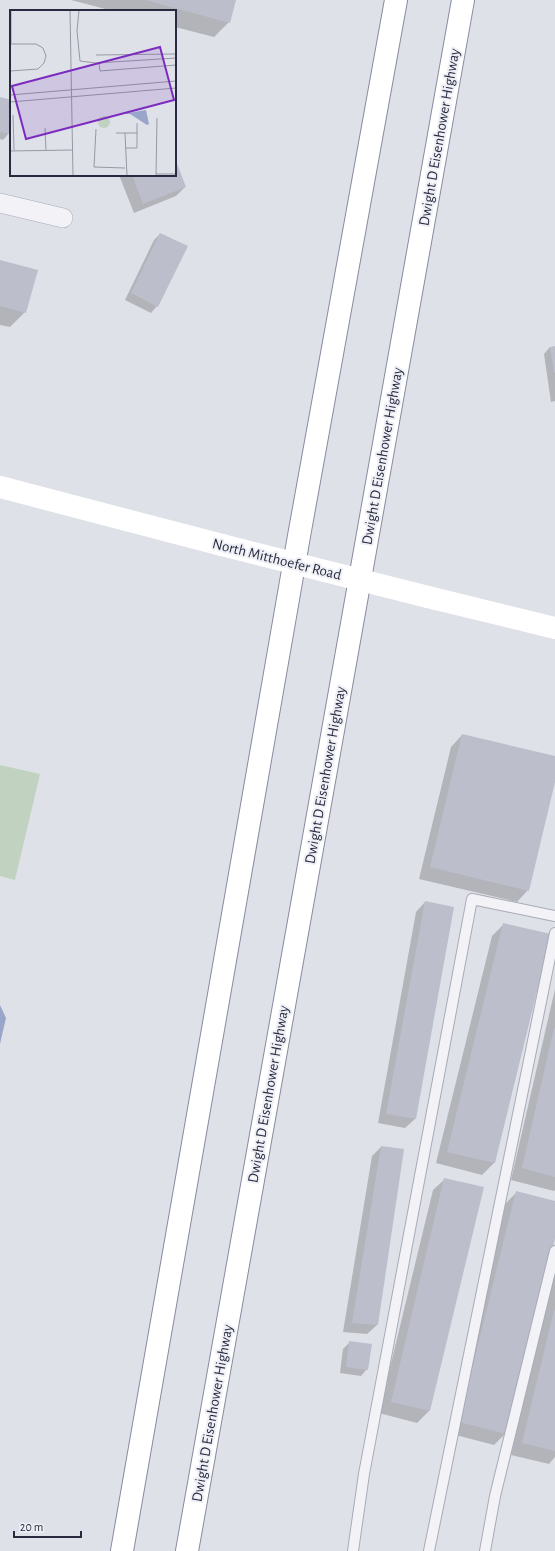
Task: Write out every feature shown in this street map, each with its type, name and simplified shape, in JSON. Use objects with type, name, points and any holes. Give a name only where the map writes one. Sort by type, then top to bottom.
[{"type":"main road","points":[[122,1551],[296,552],[396,0]]},
{"type":"main road","name":"Dwight D Eisenhower Highway","points":[[187,1551],[463,0]]},
{"type":"main road","name":"North Mitthoefer Road","points":[[0,487],[222,545],[555,628]]},
{"type":"street","points":[[0,203],[63,218]]},
{"type":"lane","points":[[353,1551],[365,1466],[472,898],[555,916]]},
{"type":"lane","points":[[429,1551],[555,933]]},
{"type":"lane","points":[[485,1551],[495,1496],[555,1251]]},
{"type":"green space","points":[[0,765],[40,774],[15,880],[0,876]]},
{"type":"water","points":[[0,1005],[6,1018],[0,1044]]},
{"type":"building","points":[[145,0],[236,0],[230,23]]},
{"type":"building","points":[[0,97],[10,100],[10,134],[0,132]]},
{"type":"building","points":[[176,161],[186,187],[143,204],[132,176],[176,176]]},
{"type":"building","points":[[160,233],[188,246],[158,307],[131,293]]},
{"type":"building","points":[[0,260],[38,270],[26,313],[0,306]]},
{"type":"building","points":[[555,346],[555,373],[554,373],[550,347]]},
{"type":"building","points":[[462,734],[555,756],[555,782],[529,891],[430,867]]},
{"type":"building","points":[[425,901],[454,907],[416,1119],[386,1114]]},
{"type":"building","points":[[503,923],[551,934],[495,1163],[447,1152]]},
{"type":"building","points":[[554,1028],[555,1029],[555,1177],[522,1168]]},
{"type":"building","points":[[381,1146],[404,1149],[378,1325],[352,1323]]},
{"type":"building","points":[[444,1178],[484,1187],[430,1411],[391,1402]]},
{"type":"building","points":[[516,1191],[555,1201],[555,1239],[506,1434],[459,1422]]},
{"type":"building","points":[[555,1310],[555,1451],[522,1443]]},
{"type":"building","points":[[349,1341],[372,1344],[368,1370],[346,1367]]}]
